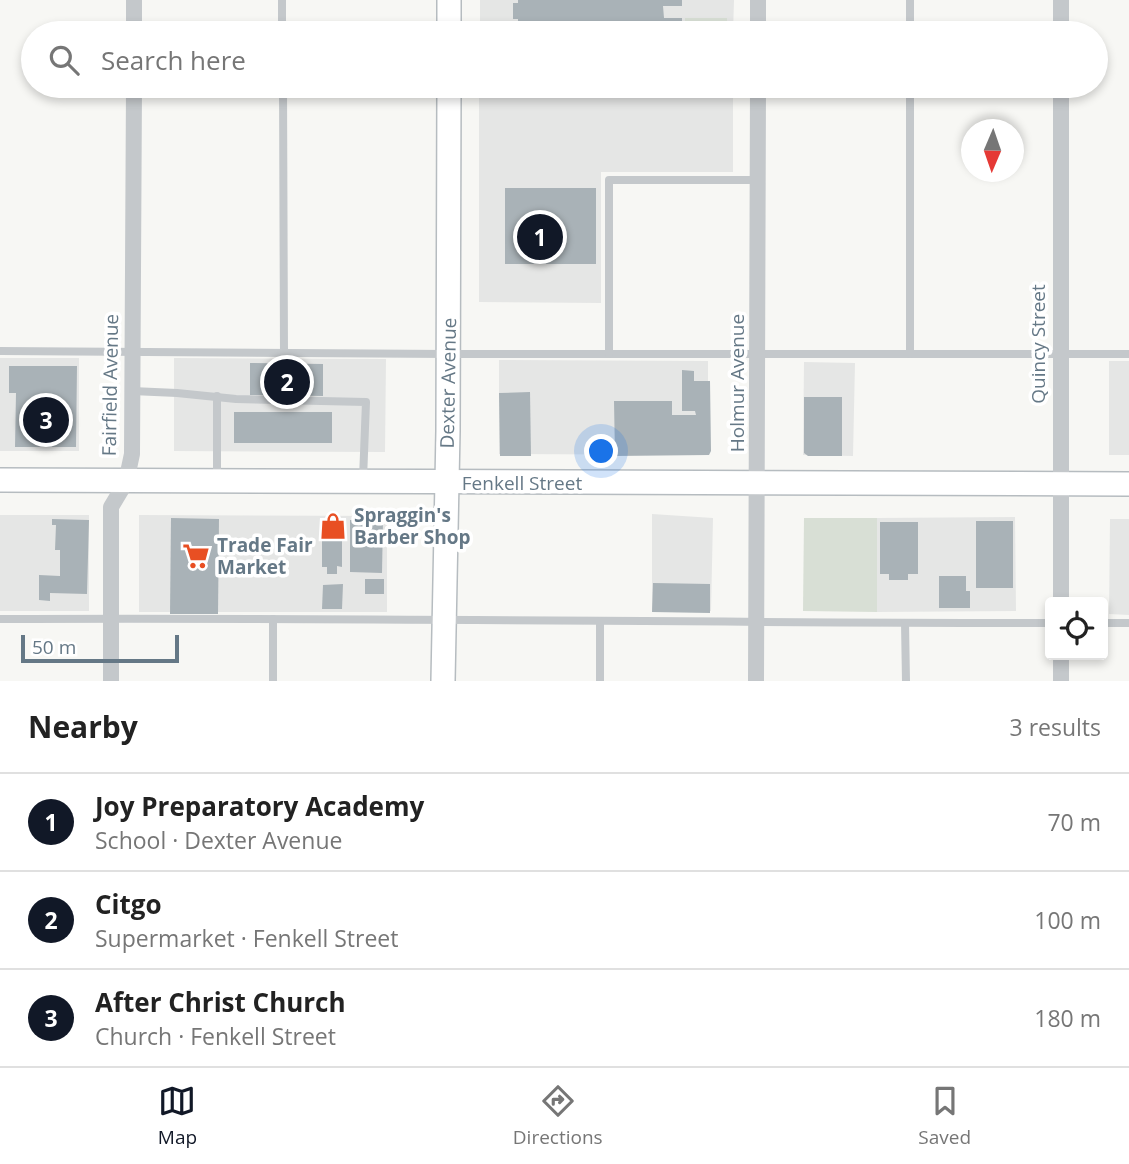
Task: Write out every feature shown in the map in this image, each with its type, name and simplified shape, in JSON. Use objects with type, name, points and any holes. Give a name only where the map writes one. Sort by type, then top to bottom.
[{"type":"street","points":[[134,0],[134,21]]},
{"type":"street","points":[[449,0],[449,21]]},
{"type":"street","points":[[758,0],[758,21]]},
{"type":"street","points":[[1061,0],[1061,21]]},
{"type":"street","name":"Fairfield Avenue","points":[[111,681],[111,507],[126,482],[132,454],[134,98]]},
{"type":"street","name":"Dexter Avenue","points":[[443,681],[449,98]]},
{"type":"street","name":"Holmur Avenue","points":[[756,681],[758,98]]},
{"type":"street","name":"Quincy Street","points":[[1060,98],[1060,597]]},
{"type":"street","name":"Fenkell Street","points":[[0,480],[1129,484]]},
{"type":"street","points":[[1061,660],[1061,681]]},
{"type":"lane","points":[[282,0],[282,21]]},
{"type":"lane","points":[[911,0],[911,21]]},
{"type":"lane","points":[[282,98],[284,353]]},
{"type":"lane","points":[[910,98],[910,354]]},
{"type":"lane","points":[[609,354],[609,180],[758,180]]},
{"type":"lane","points":[[0,351],[1129,354]]},
{"type":"lane","points":[[132,391],[366,402],[363,482]]},
{"type":"lane","points":[[217,396],[217,482]]},
{"type":"lane","points":[[0,619],[1045,623]]},
{"type":"lane","points":[[273,619],[273,681]]},
{"type":"lane","points":[[600,621],[600,681]]},
{"type":"lane","points":[[905,623],[905,681]]},
{"type":"lane","points":[[1108,623],[1129,623]]},
{"type":"shaded area","points":[[480,0],[734,0],[733,21],[480,21]]},
{"type":"shaded area","points":[[685,18],[727,18],[727,21],[685,21]]},
{"type":"shaded area","points":[[479,98],[733,98],[733,172],[601,172],[601,303],[479,302]]},
{"type":"shaded area","points":[[0,358],[79,358],[79,451],[0,451]]},
{"type":"shaded area","points":[[174,358],[386,359],[385,452],[174,451]]},
{"type":"shaded area","points":[[499,360],[708,361],[708,455],[499,454]]},
{"type":"shaded area","points":[[1109,361],[1129,361],[1129,455],[1109,455]]},
{"type":"shaded area","points":[[804,362],[855,363],[853,456],[803,455]]},
{"type":"shaded area","points":[[652,514],[713,518],[711,611],[652,612]]},
{"type":"shaded area","points":[[0,515],[89,515],[89,611],[0,611]]},
{"type":"shaded area","points":[[139,515],[387,516],[387,612],[139,612]]},
{"type":"shaded area","points":[[1015,517],[1016,611],[877,612],[877,518]]},
{"type":"shaded area","points":[[804,518],[877,518],[877,612],[803,611]]},
{"type":"shaded area","points":[[1110,519],[1129,519],[1129,615],[1109,614]]},
{"type":"building","points":[[518,0],[682,0],[682,6],[663,6],[664,18],[682,18],[682,21],[518,21],[513,19],[513,3],[518,3]]},
{"type":"building","points":[[505,188],[596,188],[596,264],[505,264]]},
{"type":"building","points":[[250,363],[323,364],[323,396],[250,395]]},
{"type":"building","points":[[9,366],[77,366],[76,447],[15,447],[16,393],[9,393]]},
{"type":"building","points":[[682,370],[694,371],[694,381],[710,381],[709,455],[615,456],[614,401],[672,401],[672,415],[696,415],[695,411],[682,411]]},
{"type":"building","points":[[530,392],[531,456],[500,456],[499,393]]},
{"type":"building","points":[[804,397],[842,397],[842,456],[808,456],[804,453]]},
{"type":"building","points":[[234,412],[332,412],[332,443],[234,443]]},
{"type":"building","points":[[171,518],[219,519],[218,614],[170,614]]},
{"type":"building","points":[[52,519],[89,520],[87,594],[50,593],[50,601],[39,600],[39,575],[60,576],[60,550],[55,550],[56,525],[52,525]]},
{"type":"building","points":[[322,519],[342,519],[342,567],[337,566],[337,574],[327,574],[327,567],[322,567]]},
{"type":"building","points":[[350,520],[383,520],[382,573],[350,572]]},
{"type":"building","points":[[976,521],[1013,521],[1013,588],[976,588]]},
{"type":"building","points":[[880,522],[918,522],[918,574],[908,574],[908,580],[889,580],[889,574],[880,574]]},
{"type":"building","points":[[939,576],[966,576],[966,591],[970,591],[970,608],[939,608]]},
{"type":"building","points":[[365,579],[384,579],[384,594],[365,594]]},
{"type":"building","points":[[653,583],[710,584],[710,613],[652,612]]},
{"type":"building","points":[[343,584],[342,609],[322,609],[323,585]]},
{"type":"place","name":"Joy Preparatory Academy","points":[[540,237]]},
{"type":"place","name":"Citgo","points":[[287,382]]},
{"type":"place","name":"After Christ Church","points":[[46,420]]},
{"type":"place","name":"Spraggin's Barber Shop","points":[[333,526]]},
{"type":"place","name":"Trade Fair Market","points":[[196,556]]}]
